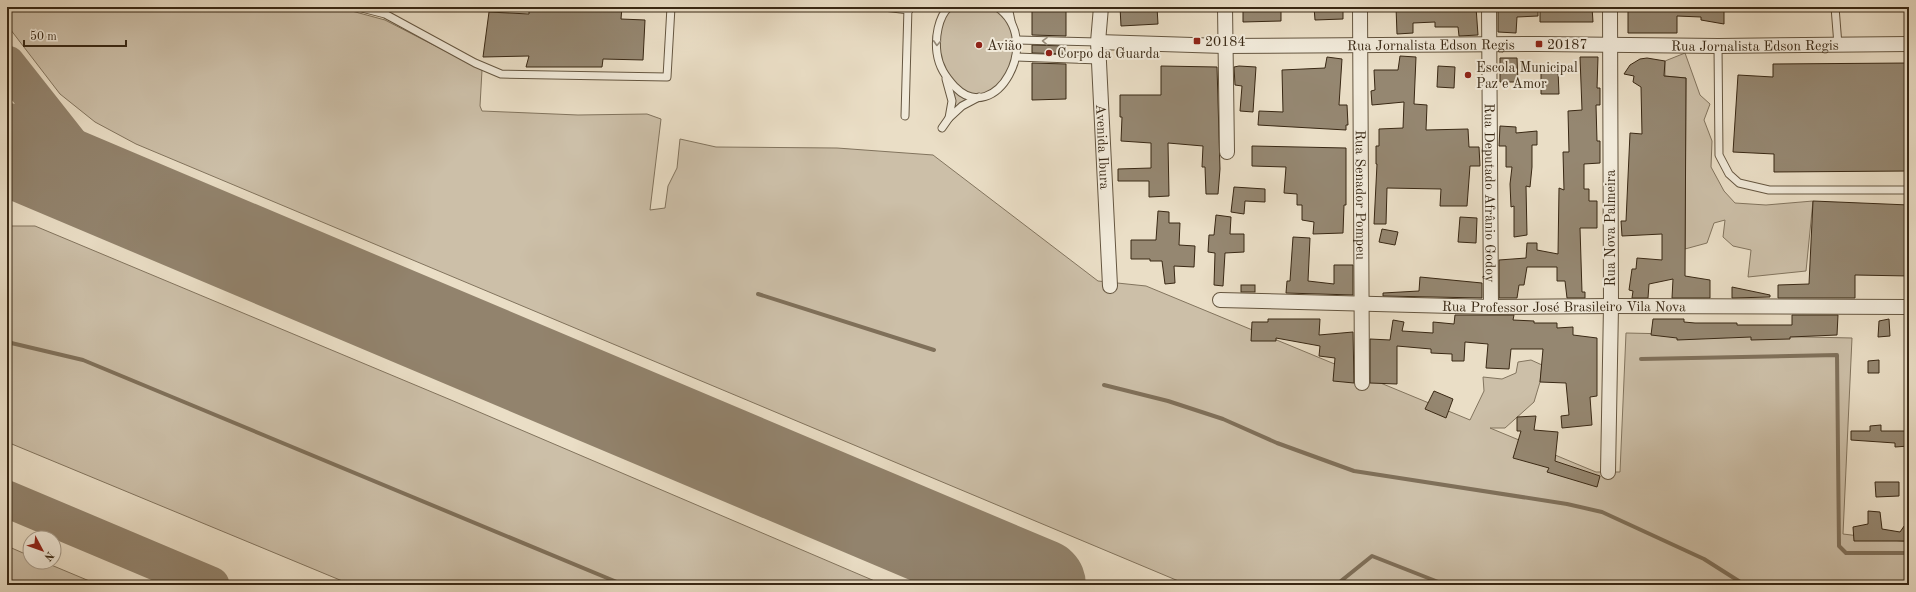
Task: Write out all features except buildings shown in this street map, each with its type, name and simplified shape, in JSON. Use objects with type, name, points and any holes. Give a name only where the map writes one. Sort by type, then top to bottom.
[{"type":"street","name":"Avenida Ibura","points":[[1101,7],[1098,60],[1110,286]]},
{"type":"street","points":[[1225,7],[1224,46],[1227,152]]},
{"type":"street","name":"Rua Senador Pompeu","points":[[1360,7],[1362,383]]},
{"type":"street","name":"Rua Deputado Afrânio Godoy","points":[[1489,7],[1490,307]]},
{"type":"street","name":"Rua Nova Palmeira","points":[[1608,472],[1611,306],[1610,7]]},
{"type":"street","name":"Rua Jornalista Edson Regis","points":[[1098,42],[1224,46],[1489,44],[1718,46],[1909,44]]},
{"type":"street","name":"Rua Professor José Brasileiro Vila Nova","points":[[1220,300],[1361,305],[1490,307],[1611,306],[1909,308]]},
{"type":"lane","points":[[358,7],[385,14],[475,63],[501,74],[667,77],[671,7]]},
{"type":"lane","points":[[884,7],[908,9],[905,116]]},
{"type":"lane","points":[[949,7],[938,26],[936,47],[938,61],[945,77],[952,101],[949,118]]},
{"type":"lane","points":[[997,7],[1011,22]]},
{"type":"lane","points":[[942,128],[949,118],[962,106],[997,90],[1006,81],[1011,72],[1016,57],[1017,40],[1008,7]]},
{"type":"lane","points":[[1835,7],[1838,45]]},
{"type":"lane","points":[[1017,40],[1098,42]]},
{"type":"lane","points":[[1718,46],[1719,155],[1729,174],[1738,183],[1769,190],[1904,190]]},
{"type":"lane","points":[[1016,57],[1098,60]]},
{"type":"lane","points":[[945,77],[962,94],[980,97]]},
{"type":"shaded area","points":[[7,7],[337,7],[385,20],[482,70],[480,106],[482,111],[578,115],[647,114],[661,119],[650,210],[665,208],[668,186],[677,168],[680,139],[716,147],[837,148],[933,155],[1098,281],[1146,286],[1470,420],[1484,391],[1483,377],[1502,379],[1516,373],[1518,362],[1531,360],[1542,365],[1540,382],[1534,402],[1505,428],[1490,428],[1596,472],[1620,472],[1626,333],[1852,338],[1843,534],[1909,542],[1909,585],[1188,585],[136,144],[95,122],[60,94],[7,25]]},
{"type":"shaded area","points":[[949,7],[1008,7],[1017,40],[1006,81],[949,118],[952,101],[936,47],[938,26]]},
{"type":"shaded area","points":[[1685,53],[1700,95],[1710,104],[1704,120],[1712,141],[1711,167],[1724,191],[1735,203],[1766,205],[1813,201],[1806,271],[1748,277],[1751,250],[1733,246],[1723,237],[1725,220],[1714,223],[1707,243],[1685,249],[1686,78],[1665,76],[1665,61]]},
{"type":"shaded area","points":[[7,226],[35,226],[451,400],[884,585],[352,585],[7,442]]},
{"type":"shaded area","points":[[7,546],[22,553],[22,570],[62,570],[99,585],[7,585]]},
{"type":"waterway","points":[[758,294],[934,350]]},
{"type":"waterway","points":[[7,342],[83,360],[624,585]]},
{"type":"waterway","points":[[1641,359],[1837,355],[1839,546],[1846,553],[1909,553]]},
{"type":"waterway","points":[[1104,385],[1168,401],[1223,419],[1277,443],[1354,471],[1567,504],[1602,512],[1704,559],[1745,585]]},
{"type":"waterway","points":[[1336,585],[1372,556],[1446,585]]},
{"type":"taxiway","points":[[7,64],[108,192]]},
{"type":"taxiway","points":[[7,178],[69,175]]},
{"type":"taxiway","points":[[7,499],[211,585]]},
{"type":"runway","points":[[7,149],[1040,585]]},
{"type":"place","name":"20184","points":[[1197,41]]},
{"type":"place","name":"20187","points":[[1539,44]]},
{"type":"place","name":"Avião","points":[[979,45]]},
{"type":"place","name":"Corpo da Guarda","points":[[1049,53]]},
{"type":"place","name":"Escola Municipal Paz e Amor","points":[[1468,75]]}]
